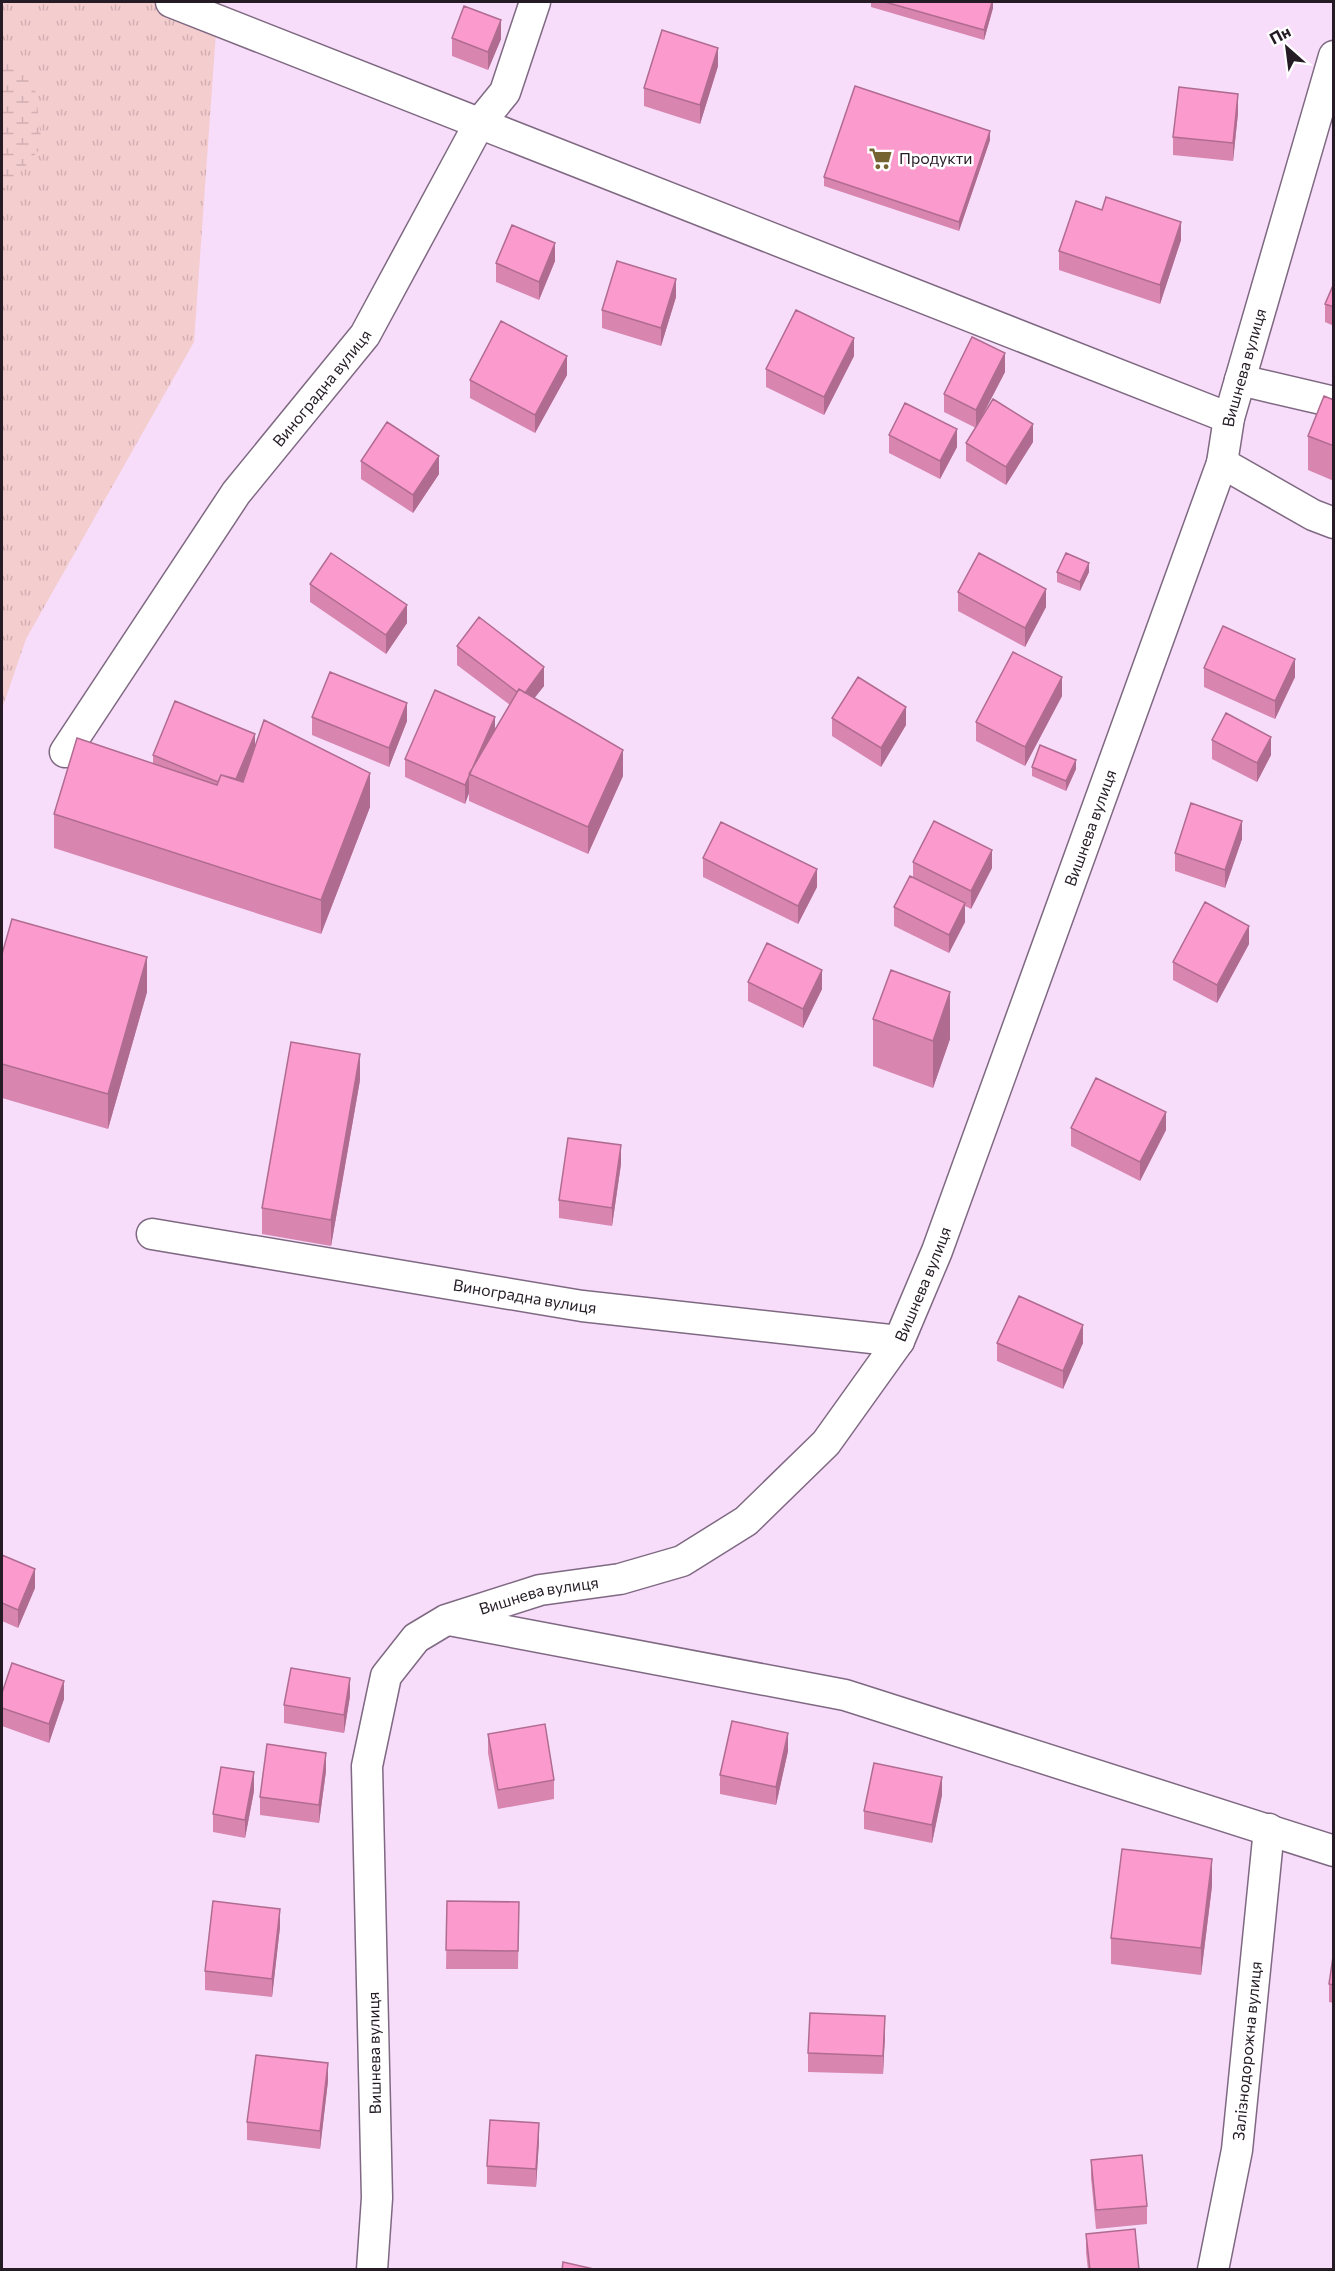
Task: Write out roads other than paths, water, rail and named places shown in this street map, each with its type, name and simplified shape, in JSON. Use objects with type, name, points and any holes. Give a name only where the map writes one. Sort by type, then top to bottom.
[{"type":"street","points":[[171,2],[1229,418]]},
{"type":"street","name":"Виноградна вулиця","points":[[65,752],[236,493],[365,335],[479,124],[505,92],[535,2]]},
{"type":"street","name":"Вишнева вулиця","points":[[372,2270],[377,2198],[367,1766],[386,1676],[416,1638],[446,1620],[540,1590],[620,1579],[682,1561],[746,1521],[826,1443],[899,1341],[937,1251],[1222,463],[1229,418],[1334,56]]},
{"type":"street","points":[[1240,380],[1334,402]]},
{"type":"street","points":[[1222,463],[1313,514],[1334,523]]},
{"type":"street","name":"Виноградна вулиця","points":[[152,1234],[582,1306],[899,1341]]},
{"type":"street","points":[[446,1620],[845,1695],[1334,1851]]},
{"type":"street","name":"Залізнодорожна вулиця","points":[[1213,2270],[1238,2150],[1269,1829]]},
{"type":"place","name":"Продукти","points":[[881,158]]}]
